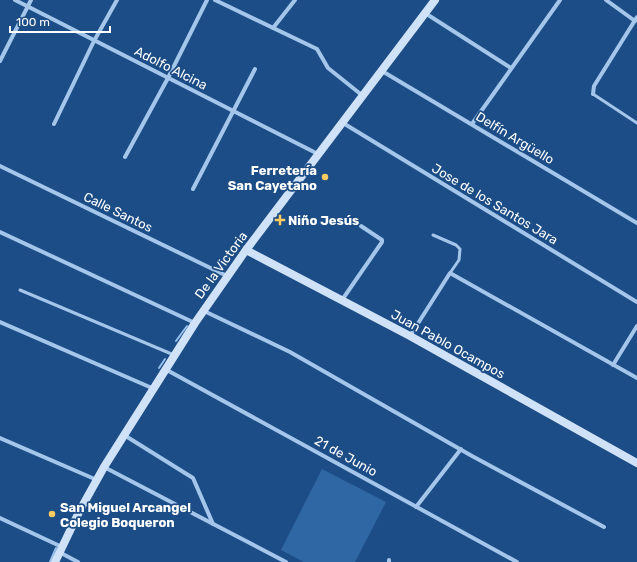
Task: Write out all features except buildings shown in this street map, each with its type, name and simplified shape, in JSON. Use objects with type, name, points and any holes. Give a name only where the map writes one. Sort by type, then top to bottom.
[{"type":"main road","name":"De la Victoria","points":[[55,562],[78,512],[104,467],[152,388],[195,323],[246,250],[435,0]]},
{"type":"main road","name":"Juan Pablo Ocampos","points":[[246,250],[410,336],[637,463]]},
{"type":"street","name":"Adolfo Alcina","points":[[15,0],[318,154]]},
{"type":"street","points":[[0,61],[31,0]]},
{"type":"street","points":[[54,124],[94,41],[117,0]]},
{"type":"street","points":[[125,157],[168,78],[207,0]]},
{"type":"street","points":[[215,0],[317,49],[328,68],[362,96]]},
{"type":"street","points":[[273,28],[295,0]]},
{"type":"street","points":[[472,124],[510,68],[560,0]]},
{"type":"street","points":[[593,94],[594,86],[636,19],[606,0]]},
{"type":"street","points":[[425,13],[510,68]]},
{"type":"street","points":[[193,190],[255,69]]},
{"type":"street","name":"Delfín Argüello","points":[[382,71],[637,223]]},
{"type":"street","name":"Jose de los Santos Jara","points":[[342,122],[637,302]]},
{"type":"street","name":"Calle Santos","points":[[0,166],[227,276]]},
{"type":"street","points":[[342,300],[382,242],[382,240],[360,226]]},
{"type":"street","points":[[0,232],[195,323]]},
{"type":"street","points":[[410,336],[450,273],[637,378]]},
{"type":"street","points":[[204,310],[290,352],[460,449],[604,527]]},
{"type":"street","points":[[0,322],[152,388]]},
{"type":"street","points":[[613,365],[637,326]]},
{"type":"street","name":"21 de Junio","points":[[165,369],[517,562]]},
{"type":"street","points":[[123,435],[191,476],[201,494],[213,524]]},
{"type":"street","points":[[0,438],[97,480]]},
{"type":"street","points":[[416,507],[460,449]]},
{"type":"street","points":[[104,467],[286,562]]},
{"type":"street","points":[[0,518],[60,550],[78,562]]},
{"type":"lane","points":[[593,94],[637,123]]},
{"type":"lane","points":[[433,235],[456,245],[460,249],[459,260],[450,273]]},
{"type":"lane","points":[[20,290],[174,355]]},
{"type":"shaded area","points":[[322,469],[386,502],[355,562],[304,562],[281,550]]},
{"type":"waterway","points":[[176,341],[187,326]]},
{"type":"waterway","points":[[159,368],[165,359]]},
{"type":"waterway","points":[[50,562],[56,548]]},
{"type":"place","name":"Ferretería San Cayetano","points":[[325,177]]},
{"type":"place","name":"Niño Jesús","points":[[280,220]]},
{"type":"place","name":"San Miguel Arcangel Colegio Boqueron","points":[[52,514]]}]
